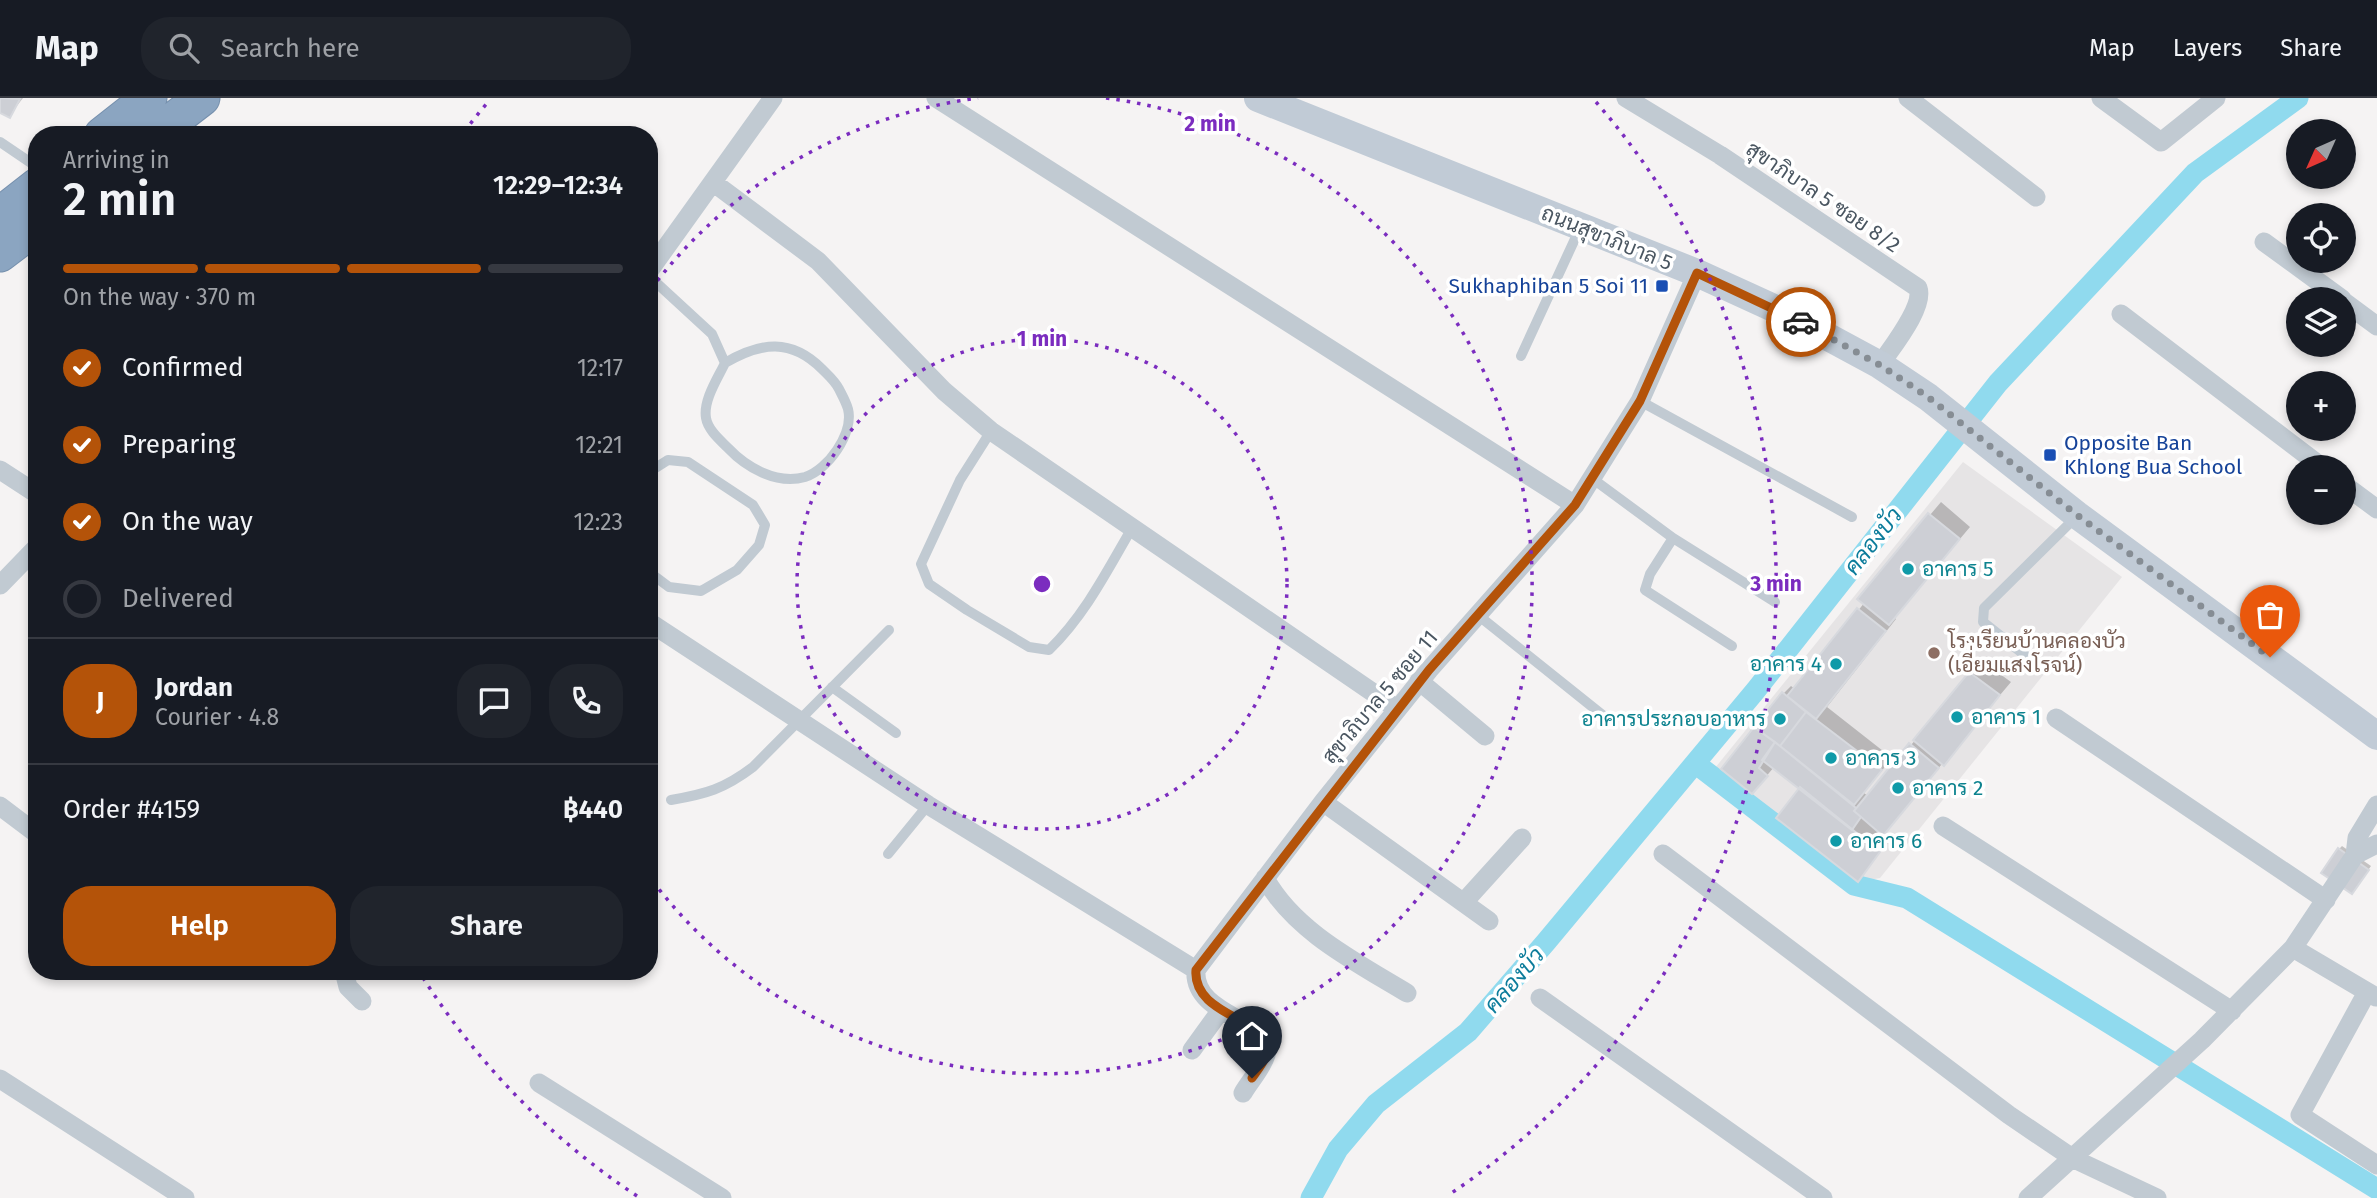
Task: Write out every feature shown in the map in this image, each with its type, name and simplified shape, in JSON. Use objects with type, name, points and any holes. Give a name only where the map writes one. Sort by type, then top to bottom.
[{"type":"highway","points":[[113,126],[149,98]]},
{"type":"highway","points":[[166,126],[202,98]]},
{"type":"highway","points":[[0,215],[28,193]]},
{"type":"highway","points":[[0,254],[28,233]]},
{"type":"street","points":[[658,261],[773,98]]},
{"type":"street","points":[[936,98],[967,107],[1575,505]]},
{"type":"street","name":"ถนนสุขาภิบาล 5","points":[[1258,98],[1697,273],[1780,311],[1880,365],[1928,397],[2077,515],[2377,736]]},
{"type":"street","name":"สุขาภิบาล 5 ซอย 8/2","points":[[1626,98],[1720,155],[1918,288],[1920,299],[1915,311],[1880,365]]},
{"type":"street","points":[[1908,98],[2036,197]]},
{"type":"street","points":[[2101,98],[2161,142],[2216,98]]},
{"type":"street","points":[[714,183],[818,261],[944,391],[991,431],[1397,709]]},
{"type":"street","points":[[2264,242],[2325,287]]},
{"type":"street","name":"สุขาภิบาล 5 ซอย 11","points":[[1196,970],[1419,681],[1575,505],[1640,401],[1697,273]]},
{"type":"street","points":[[2356,310],[2377,326]]},
{"type":"street","points":[[2121,314],[2306,455]]},
{"type":"street","points":[[0,470],[28,488]]},
{"type":"street","points":[[2356,494],[2377,509]]},
{"type":"street","points":[[0,586],[28,556]]},
{"type":"street","points":[[658,628],[928,804],[1196,970],[1195,982],[1199,992],[1221,1010],[1252,1027],[1266,1043],[1267,1053],[1242,1093]]},
{"type":"street","points":[[1419,681],[1485,736]]},
{"type":"street","points":[[2056,718],[2326,900]]},
{"type":"street","points":[[1323,802],[1489,920]]},
{"type":"street","points":[[2028,1198],[2074,1159],[2141,1092],[2202,1040],[2293,948],[2355,855],[2357,838],[2377,805]]},
{"type":"street","points":[[0,806],[28,827]]},
{"type":"street","points":[[1943,826],[2232,1011]]},
{"type":"street","points":[[1464,902],[1522,838]]},
{"type":"street","points":[[2355,855],[2377,844]]},
{"type":"street","points":[[1663,854],[2009,1115],[2074,1159],[2157,1198]]},
{"type":"street","points":[[1265,878],[1276,899],[1295,917],[1355,962],[1407,993]]},
{"type":"street","points":[[2293,948],[2372,995],[2300,1115],[2377,1165]]},
{"type":"street","points":[[346,980],[348,987],[362,1001]]},
{"type":"street","points":[[1540,998],[1823,1198]]},
{"type":"street","points":[[1192,1050],[1221,1010]]},
{"type":"street","points":[[0,1079],[185,1198]]},
{"type":"street","points":[[539,1083],[722,1198]]},
{"type":"lane","points":[[0,142],[28,161]]},
{"type":"lane","points":[[1521,356],[1580,227]]},
{"type":"lane","points":[[658,283],[712,334],[725,363]]},
{"type":"lane","points":[[783,345],[812,359],[836,383],[849,411],[845,435],[829,461],[805,477],[769,474],[742,462],[714,435],[706,417],[711,391],[725,363],[740,354],[783,345]]},
{"type":"lane","points":[[1640,401],[1852,517]]},
{"type":"lane","points":[[991,431],[954,491],[921,564],[929,584],[1029,647],[1049,650],[1068,632],[1090,601],[1132,528]]},
{"type":"lane","points":[[658,466],[668,460],[688,462],[753,505],[765,525],[760,545],[737,570],[701,592],[669,587],[658,579]]},
{"type":"lane","points":[[1593,479],[1673,538],[1775,602]]},
{"type":"lane","points":[[2031,660],[1983,622],[1984,608],[2077,515]]},
{"type":"lane","points":[[1673,538],[1650,573],[1645,590],[1731,646]]},
{"type":"lane","points":[[1479,616],[1609,721]]},
{"type":"lane","points":[[671,800],[709,794],[753,767],[889,630]]},
{"type":"lane","points":[[832,687],[896,733]]},
{"type":"lane","points":[[888,854],[928,804]]},
{"type":"shaded area","name":"โรงเรียนบ้านคลองบัว (เอี่ยมแสงโรจน์)","points":[[1963,462],[2122,577],[1880,878],[1858,882],[1715,768]]},
{"type":"building","points":[[0,98],[20,99],[10,118],[0,113]]},
{"type":"building","name":"อาคาร 5","points":[[1928,513],[1960,539],[1889,625],[1857,599]]},
{"type":"building","name":"อาคาร 4","points":[[1857,608],[1886,631],[1816,719],[1787,696]]},
{"type":"building","name":"อาคาร 1","points":[[1969,672],[2000,695],[1944,766],[1913,740]]},
{"type":"building","name":"อาคารประกอบอาหาร","points":[[1782,692],[1806,712],[1780,746],[1754,727]]},
{"type":"building","name":"อาคาร 3","points":[[1806,712],[1882,770],[1854,805],[1780,746]]},
{"type":"building","points":[[1754,727],[1775,742],[1759,768],[1768,776],[1752,794],[1721,769]]},
{"type":"building","points":[[1775,742],[1856,808],[1854,811],[1861,817],[1852,830],[1762,760]]},
{"type":"building","name":"อาคาร 2","points":[[1909,743],[1939,768],[1883,836],[1854,811]]},
{"type":"building","name":"อาคาร 6","points":[[1800,787],[1880,852],[1858,882],[1776,818]]},
{"type":"building","points":[[2338,848],[2369,870],[2352,894],[2321,873]]},
{"type":"waterway","name":"คลองบัว","points":[[1311,1198],[1338,1149],[1376,1104],[1468,1032],[1546,942],[1756,690],[1998,383],[2195,173],[2298,98]]},
{"type":"waterway","points":[[1696,764],[1854,885],[1907,898],[2377,1189]]},
{"type":"way so far","points":[[1801,322],[1880,365],[1928,397],[2077,515],[2270,657]]},
{"type":"place","name":"Sukhaphiban 5 Soi 11","points":[[1662,286]]},
{"type":"place","name":"Opposite Ban Khlong Bua School","points":[[2050,455]]},
{"type":"place","name":"อาคาร 5","points":[[1908,569]]},
{"type":"place","name":"โรงเรียนบ้านคลองบัว (เอี่ยมแสงโรจน์)","points":[[1934,653]]},
{"type":"place","name":"อาคาร 4","points":[[1836,664]]},
{"type":"place","name":"อาคาร 1","points":[[1957,717]]},
{"type":"place","name":"อาคารประกอบอาหาร","points":[[1780,719]]},
{"type":"place","name":"อาคาร 3","points":[[1831,758]]},
{"type":"place","name":"อาคาร 2","points":[[1898,788]]},
{"type":"place","name":"อาคาร 6","points":[[1836,841]]},
{"type":"route","points":[[1252,1078],[1267,1053],[1266,1043],[1252,1027],[1208,1002],[1195,982],[1196,970],[1302,829],[1429,670],[1575,505],[1640,401],[1697,273],[1801,322]]}]
